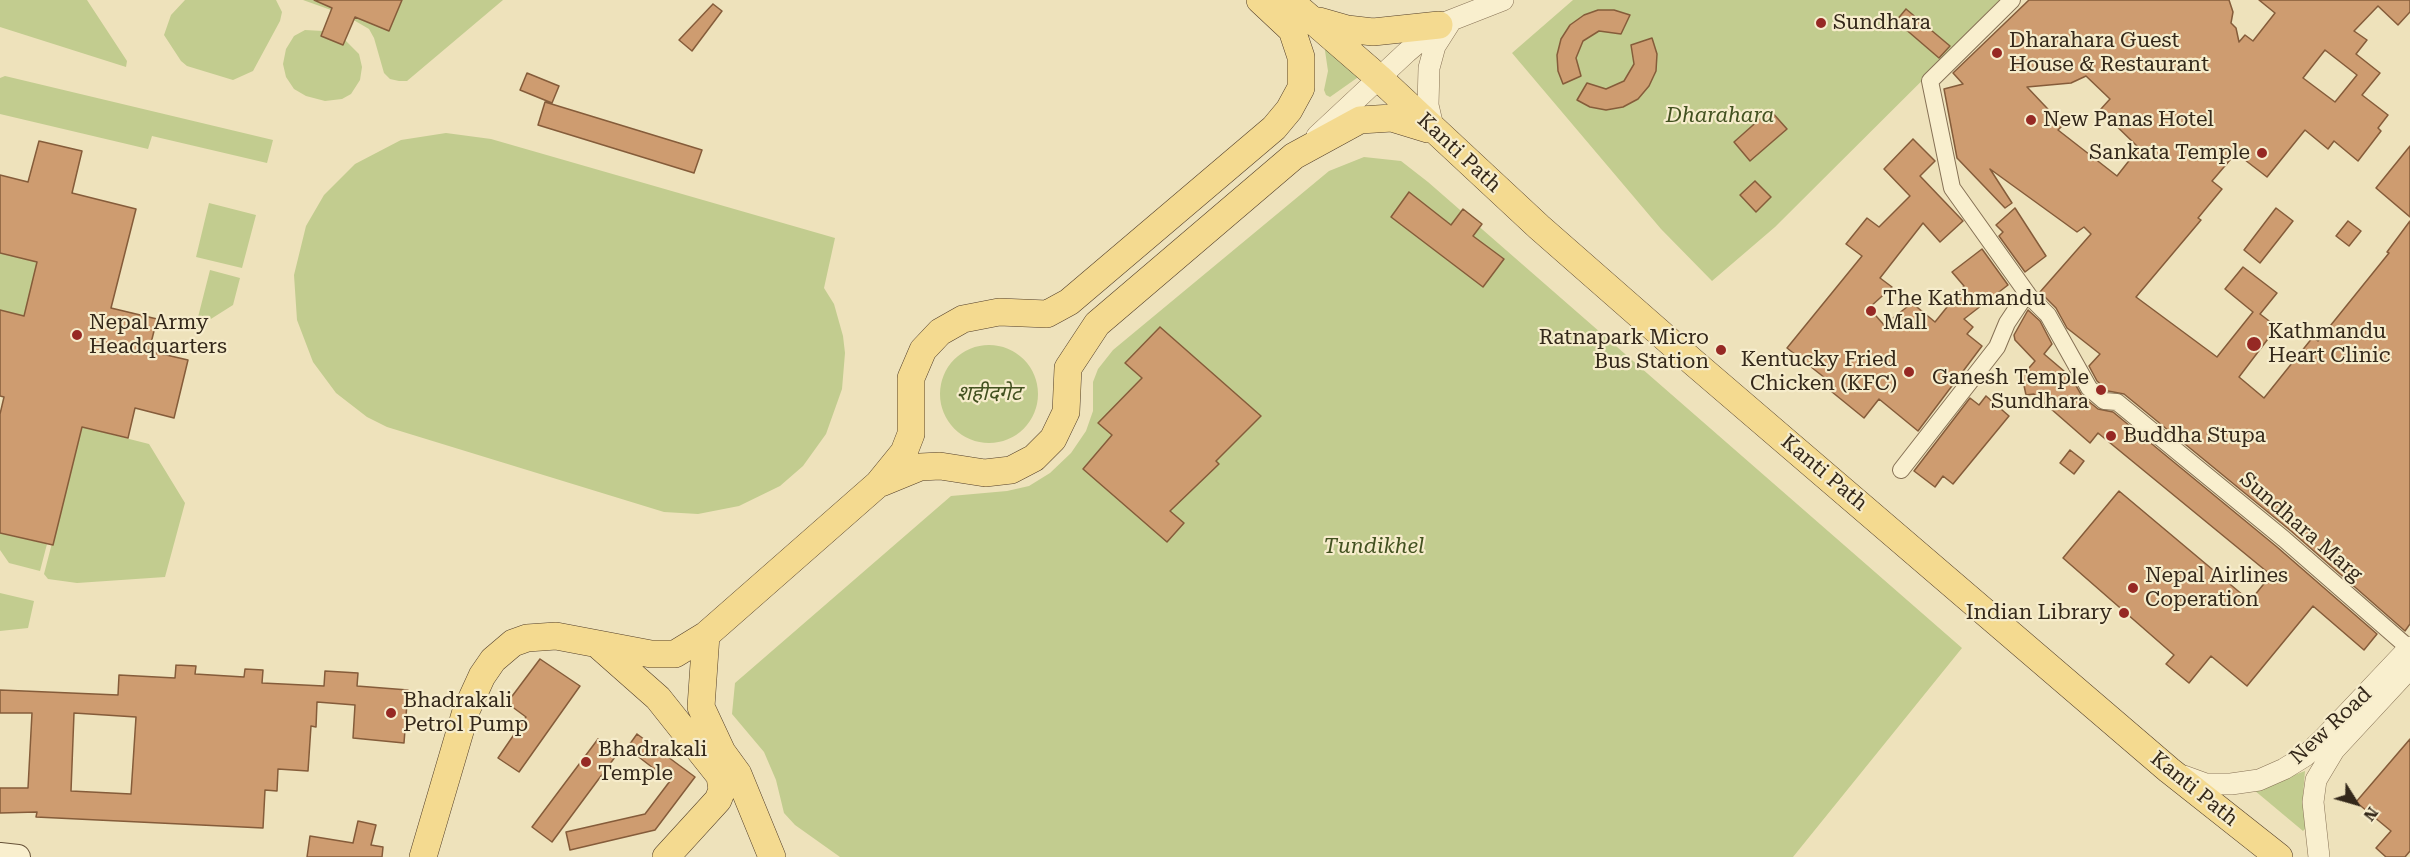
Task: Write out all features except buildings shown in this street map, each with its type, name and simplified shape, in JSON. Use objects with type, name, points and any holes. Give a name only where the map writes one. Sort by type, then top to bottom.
[{"type":"main road","points":[[423,857],[466,711],[482,676],[493,660],[513,643],[541,636],[556,636],[651,654],[675,654],[706,635],[879,484],[904,452],[911,434],[911,378],[923,350],[940,332],[963,319],[999,312],[1047,314],[1069,302],[1274,128],[1289,110],[1301,88],[1301,57],[1292,30],[1260,0]]},
{"type":"main road","name":"Kanti Path","points":[[1289,0],[1315,20],[1434,132],[1668,340],[2169,770],[2279,857]]},
{"type":"main road","points":[[1315,20],[1347,29],[1373,32],[1446,22]]},
{"type":"main road","points":[[879,484],[920,468],[940,466],[986,473],[1011,470],[1035,458],[1053,439],[1066,412],[1068,368],[1097,324],[1294,156],[1339,130],[1369,119],[1392,118],[1434,132]]},
{"type":"main road","points":[[706,635],[701,707],[722,752],[738,774],[772,857]]},
{"type":"main road","points":[[598,645],[658,698],[720,776],[722,790],[718,800],[666,857]]},
{"type":"main road","points":[[438,803],[435,840],[440,857]]},
{"type":"main road","points":[[0,855],[18,857]]},
{"type":"street","points":[[1294,156],[1379,78],[1446,22],[1503,0]]},
{"type":"street","points":[[1901,470],[1996,347],[2007,323],[2027,293],[1952,188],[1929,81],[2012,0]]},
{"type":"street","points":[[1434,132],[1428,105],[1429,68],[1435,46],[1446,22]]},
{"type":"street","name":"Sundhara Marg","points":[[2027,293],[2048,315],[2089,388],[2104,401],[2117,402],[2284,539],[2410,654]]},
{"type":"street","name":"New Road","points":[[2169,770],[2206,784],[2259,780],[2284,769],[2305,756],[2410,654]]},
{"type":"street","name":"New Road","points":[[2319,857],[2313,802],[2316,780],[2334,750],[2410,654]]},
{"type":"green space","points":[[0,0],[87,0],[127,61],[126,67],[0,27]]},
{"type":"green space","points":[[185,0],[276,0],[282,12],[280,21],[253,71],[233,80],[187,66],[181,61],[164,35],[171,15]]},
{"type":"green space","points":[[303,0],[313,0],[389,31],[402,0],[503,0],[407,81],[399,81],[390,79],[384,73],[374,38],[369,29],[345,15]]},
{"type":"green space","name":"Dharahara","points":[[1573,0],[2003,0],[1775,227],[1712,281],[1661,229],[1512,53]]},
{"type":"green space","points":[[305,30],[323,31],[321,36],[343,45],[345,40],[359,54],[362,67],[360,80],[351,94],[342,99],[325,101],[306,96],[294,89],[286,77],[283,64],[286,49],[294,36]]},
{"type":"green space","points":[[1324,44],[1364,73],[1330,97],[1324,90],[1328,71]]},
{"type":"green space","points":[[5,76],[273,140],[267,163],[152,136],[148,149],[0,114],[0,78]]},
{"type":"green space","points":[[446,133],[491,139],[835,238],[824,288],[834,304],[843,336],[845,353],[842,389],[826,434],[803,466],[780,486],[739,506],[698,514],[664,512],[387,427],[367,417],[336,393],[313,362],[297,320],[294,275],[306,226],[324,195],[355,164],[401,140]]},
{"type":"green space","name":"Tundikhel","points":[[1364,157],[1401,161],[1428,182],[1962,648],[1793,857],[840,857],[795,825],[784,813],[776,780],[764,752],[732,714],[735,683],[951,496],[1007,491],[1029,486],[1050,473],[1071,453],[1086,431],[1093,411],[1093,382],[1098,369],[1113,350],[1329,171]]},
{"type":"green space","points":[[209,203],[256,215],[242,268],[196,257]]},
{"type":"green space","points":[[0,253],[37,262],[24,316],[0,310]]},
{"type":"green space","points":[[210,270],[240,278],[233,305],[195,329]]},
{"type":"green space","name":"शहीदगेट","points":[[989,345],[1008,349],[1024,359],[1034,375],[1038,394],[1034,413],[1024,429],[1008,439],[989,443],[970,439],[954,429],[944,413],[940,394],[944,375],[954,359],[970,349]]},
{"type":"green space","points":[[82,427],[149,444],[185,503],[165,577],[77,583],[48,579],[44,574]]},
{"type":"green space","points":[[0,533],[47,544],[40,571],[9,563],[0,550]]},
{"type":"green space","points":[[0,593],[34,601],[28,628],[0,631]]},
{"type":"green space","points":[[2305,771],[2303,795],[2307,827],[2303,831],[2254,790]]},
{"type":"place","name":"Sundhara","points":[[1821,23]]},
{"type":"place","name":"Dharahara Guest House & Restaurant","points":[[1997,53]]},
{"type":"place","name":"New Panas Hotel","points":[[2031,120]]},
{"type":"place","name":"Sankata Temple","points":[[2262,153]]},
{"type":"place","name":"The Kathmandu Mall","points":[[1871,311]]},
{"type":"place","name":"Nepal Army Headquarters","points":[[77,335]]},
{"type":"place","name":"Kathmandu Heart Clinic","points":[[2254,344]]},
{"type":"place","name":"Ratnapark Micro Bus Station","points":[[1721,350]]},
{"type":"place","name":"Kentucky Fried Chicken (KFC)","points":[[1909,372]]},
{"type":"place","name":"Ganesh Temple Sundhara","points":[[2101,390]]},
{"type":"place","name":"Buddha Stupa","points":[[2111,436]]},
{"type":"place","name":"Nepal Airlines Coperation","points":[[2133,588]]},
{"type":"place","name":"Indian Library","points":[[2124,613]]},
{"type":"place","name":"Bhadrakali Petrol Pump","points":[[391,713]]},
{"type":"place","name":"Bhadrakali Temple","points":[[586,762]]}]
